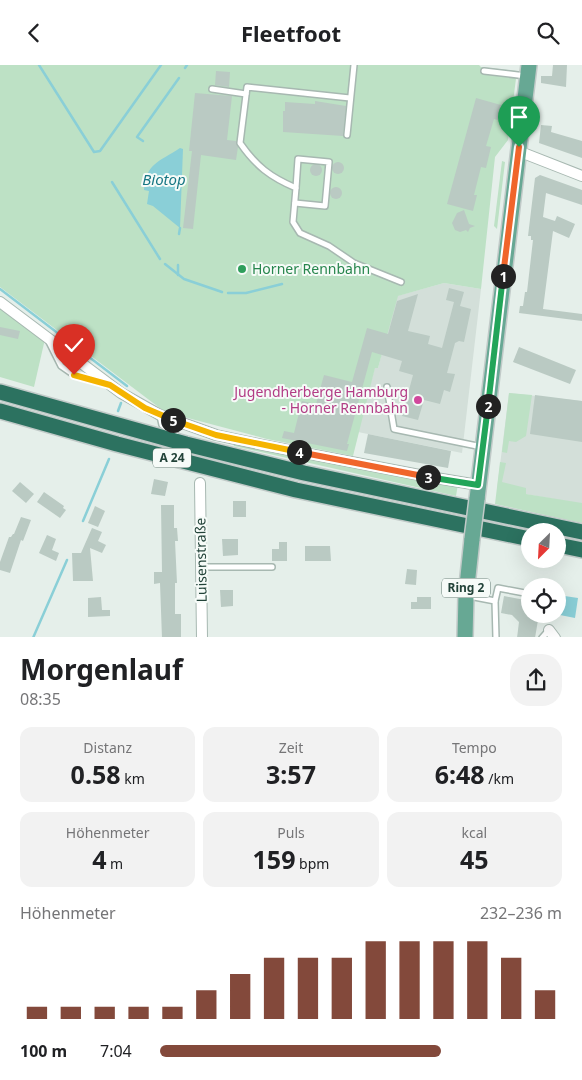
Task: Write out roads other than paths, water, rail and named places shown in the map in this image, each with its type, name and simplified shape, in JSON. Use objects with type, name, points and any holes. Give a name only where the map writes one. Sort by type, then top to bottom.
[{"type":"highway","name":"A 24","points":[[0,392],[304,473],[582,533]]},
{"type":"highway","name":"A 24","points":[[0,411],[117,444],[296,489],[521,537]]},
{"type":"highway","points":[[566,546],[582,549]]},
{"type":"main road","name":"Ring 2","points":[[465,637],[466,595],[477,492],[528,70]]},
{"type":"street","points":[[518,151],[582,176]]},
{"type":"street","points":[[0,303],[46,335],[110,385],[132,400],[160,415],[216,435],[430,477],[477,492]]},
{"type":"street","name":"Luisenstraße","points":[[200,483],[202,637]]},
{"type":"lane","points":[[347,135],[354,65]]},
{"type":"lane","points":[[484,71],[528,70]]},
{"type":"lane","points":[[296,188],[276,179],[252,161],[240,143],[247,87],[350,98]]},
{"type":"lane","points":[[212,89],[246,94]]},
{"type":"lane","points":[[295,203],[326,206],[329,162],[298,159],[293,222],[300,233],[329,246],[354,263],[402,282]]},
{"type":"lane","points":[[46,335],[61,366],[74,375],[110,385]]},
{"type":"lane","points":[[387,387],[394,429],[483,447]]},
{"type":"lane","points":[[160,415],[162,425],[186,443]]},
{"type":"lane","points":[[202,567],[272,567]]},
{"type":"lane","points":[[496,637],[498,588],[521,592]]},
{"type":"lane","points":[[466,595],[496,601]]},
{"type":"water","name":"Biotop","points":[[180,148],[183,149],[180,228],[153,206],[147,204],[149,191],[144,190],[145,181],[155,164]]},
{"type":"water","points":[[566,596],[578,598],[575,618],[566,616]]},
{"type":"waterway","points":[[39,65],[94,152],[100,151],[161,65]]},
{"type":"waterway","points":[[143,141],[137,137],[179,78]]},
{"type":"waterway","points":[[112,182],[160,259]]},
{"type":"waterway","points":[[179,234],[180,228]]},
{"type":"waterway","points":[[165,264],[184,279],[222,292]]},
{"type":"waterway","points":[[178,265],[178,275]]},
{"type":"waterway","points":[[228,293],[246,293],[282,284]]},
{"type":"waterway","points":[[0,289],[127,386]]},
{"type":"waterway","points":[[118,411],[121,403]]},
{"type":"waterway","points":[[83,521],[109,459]]},
{"type":"waterway","points":[[33,637],[67,560]]},
{"type":"place","name":"Horner Rennbahn","points":[[242,269]]},
{"type":"place","name":"Jugendherberge Hamburg - Horner Rennbahn","points":[[418,400]]}]
